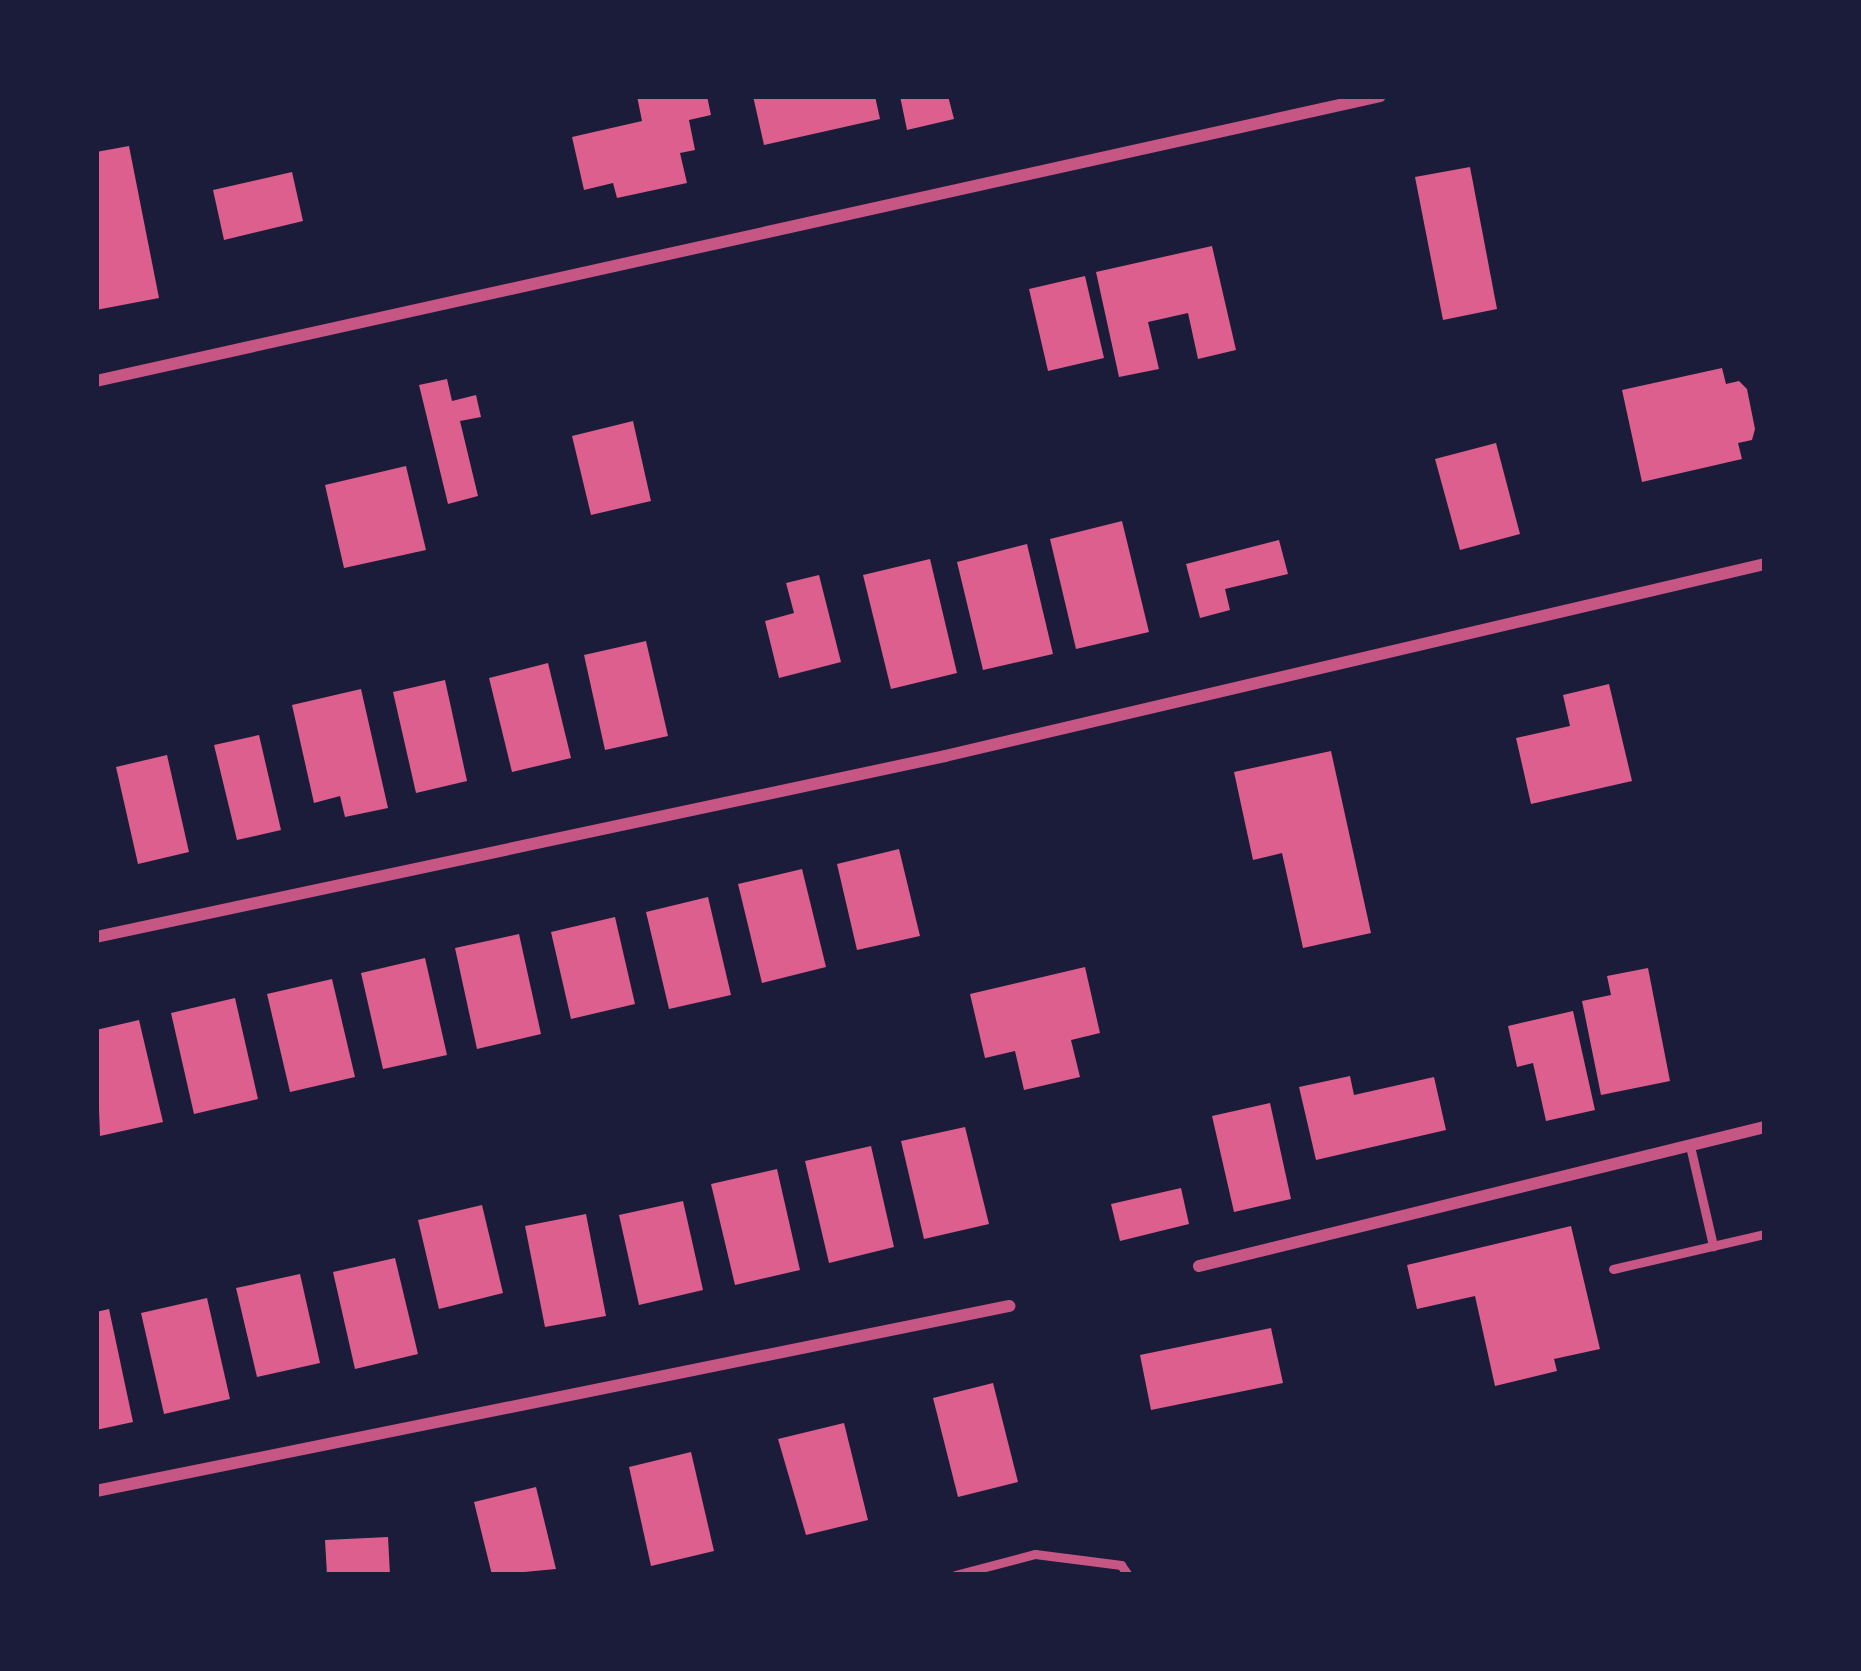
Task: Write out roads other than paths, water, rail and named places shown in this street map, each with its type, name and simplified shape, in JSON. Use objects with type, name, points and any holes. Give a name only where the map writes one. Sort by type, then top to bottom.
[{"type":"street","points":[[96,381],[1380,96]]},
{"type":"street","points":[[96,937],[945,756],[1765,564]]},
{"type":"street","points":[[1199,1266],[1765,1127]]},
{"type":"street","points":[[96,1491],[1009,1306]]},
{"type":"lane","points":[[1690,1146],[1713,1246]]},
{"type":"lane","points":[[1612,1269],[1765,1234]]},
{"type":"lane","points":[[955,1575],[1035,1554],[1121,1565],[1127,1575]]}]
